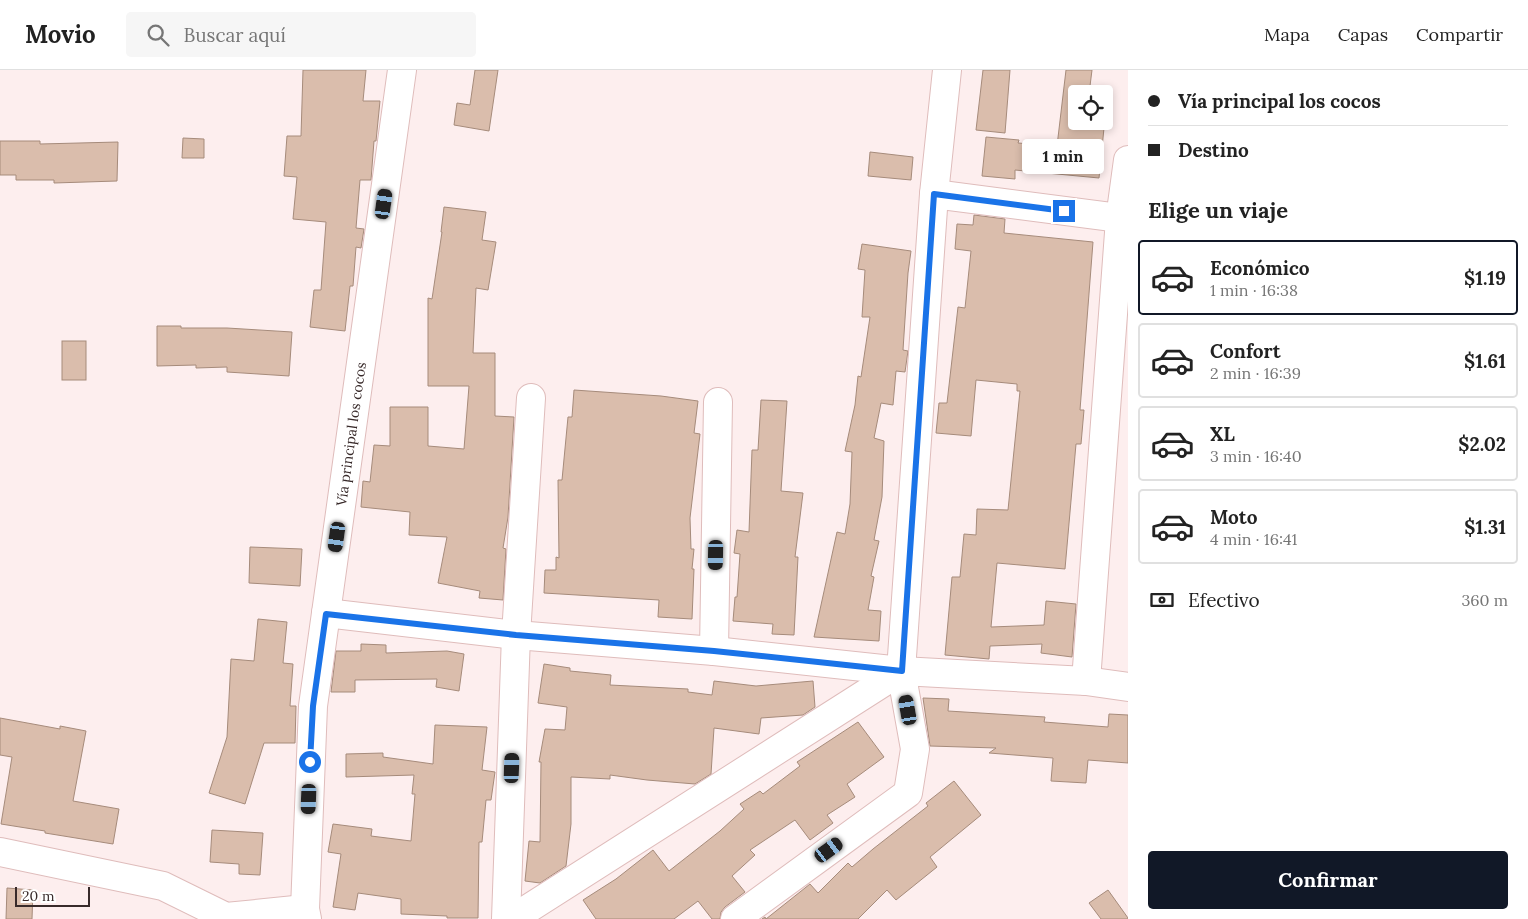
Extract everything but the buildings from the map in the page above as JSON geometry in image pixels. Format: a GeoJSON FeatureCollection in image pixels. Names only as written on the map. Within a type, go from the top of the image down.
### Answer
{"type":"FeatureCollection","features":[{"type":"Feature","properties":{"kind":"street","name":"Vía principal los cocos"},"geometry":{"type":"LineString","coordinates":[[306,914],[313,706],[402,70]]}},
{"type":"Feature","properties":{"kind":"street"},"geometry":{"type":"LineString","coordinates":[[735,919],[908,793],[915,749],[902,671],[934,194],[947,70]]}},
{"type":"Feature","properties":{"kind":"street"},"geometry":{"type":"LineString","coordinates":[[1086,681],[1128,160]]}},
{"type":"Feature","properties":{"kind":"street"},"geometry":{"type":"LineString","coordinates":[[934,194],[1124,219]]}},
{"type":"Feature","properties":{"kind":"street"},"geometry":{"type":"LineString","coordinates":[[506,919],[516,635],[531,398]]}},
{"type":"Feature","properties":{"kind":"street"},"geometry":{"type":"LineString","coordinates":[[714,651],[718,402]]}},
{"type":"Feature","properties":{"kind":"street"},"geometry":{"type":"LineString","coordinates":[[326,614],[516,635],[714,651],[902,671],[1086,681],[1128,687]]}},
{"type":"Feature","properties":{"kind":"street"},"geometry":{"type":"LineString","coordinates":[[512,919],[902,671]]}},
{"type":"Feature","properties":{"kind":"street"},"geometry":{"type":"LineString","coordinates":[[0,852],[163,886],[226,917],[306,914]]}},
{"type":"Feature","properties":{"kind":"route"},"geometry":{"type":"LineString","coordinates":[[310,762],[313,706],[326,614],[516,635],[714,651],[902,671],[934,194],[1064,211]]}}]}
